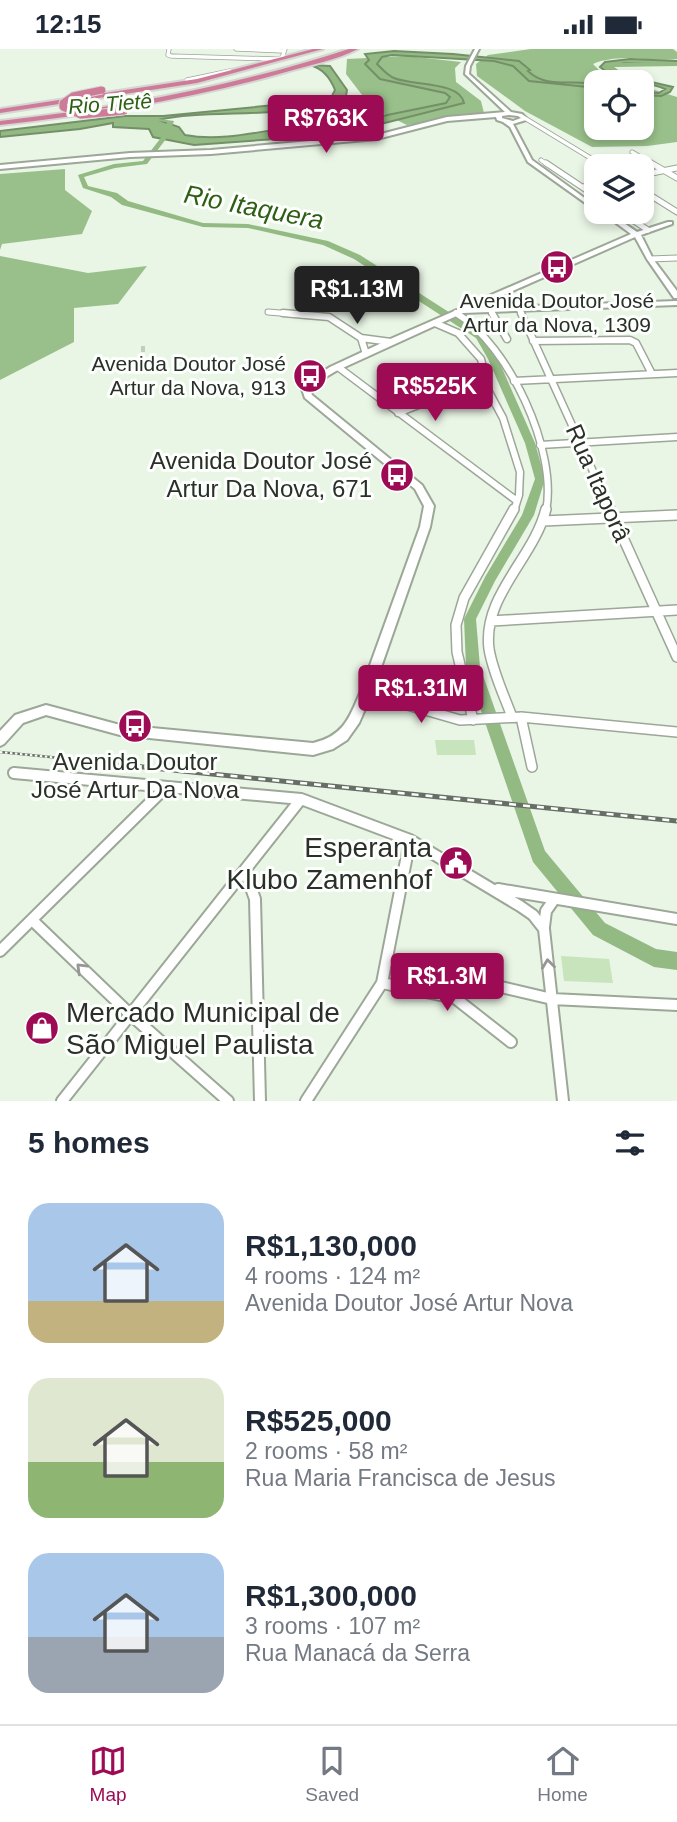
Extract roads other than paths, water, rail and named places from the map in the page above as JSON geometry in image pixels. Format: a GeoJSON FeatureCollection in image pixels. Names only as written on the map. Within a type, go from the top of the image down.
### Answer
{"type":"FeatureCollection","features":[{"type":"Feature","properties":{"kind":"highway"},"geometry":{"type":"LineString","coordinates":[[0,117],[198,81],[320,49]]}},
{"type":"Feature","properties":{"kind":"highway"},"geometry":{"type":"LineString","coordinates":[[0,117],[201,84],[333,49]]}},
{"type":"Feature","properties":{"kind":"highway"},"geometry":{"type":"LineString","coordinates":[[36,120],[247,78],[345,49]]}},
{"type":"Feature","properties":{"kind":"highway"},"geometry":{"type":"LineString","coordinates":[[198,81],[102,90],[73,96],[63,103],[63,107],[81,115],[124,111],[355,49]]}},
{"type":"Feature","properties":{"kind":"highway"},"geometry":{"type":"LineString","coordinates":[[0,117],[36,120],[213,89]]}},
{"type":"Feature","properties":{"kind":"highway"},"geometry":{"type":"LineString","coordinates":[[0,117],[136,101]]}},
{"type":"Feature","properties":{"kind":"main road"},"geometry":{"type":"LineString","coordinates":[[472,55],[467,74],[509,113],[521,119]]}},
{"type":"Feature","properties":{"kind":"main road"},"geometry":{"type":"LineString","coordinates":[[472,55],[463,74],[512,126],[530,161],[584,200]]}},
{"type":"Feature","properties":{"kind":"main road"},"geometry":{"type":"LineString","coordinates":[[488,94],[521,119]]}},
{"type":"Feature","properties":{"kind":"main road"},"geometry":{"type":"LineString","coordinates":[[0,167],[377,137],[439,121],[509,113]]}},
{"type":"Feature","properties":{"kind":"main road"},"geometry":{"type":"LineString","coordinates":[[506,122],[521,119]]}},
{"type":"Feature","properties":{"kind":"main road"},"geometry":{"type":"LineString","coordinates":[[521,119],[518,127],[533,160],[584,199]]}},
{"type":"Feature","properties":{"kind":"main road"},"geometry":{"type":"LineString","coordinates":[[602,249],[636,239],[647,230],[674,222]]}},
{"type":"Feature","properties":{"kind":"main road"},"geometry":{"type":"LineString","coordinates":[[575,262],[674,222]]}},
{"type":"Feature","properties":{"kind":"main road"},"geometry":{"type":"LineString","coordinates":[[616,224],[636,239],[677,296]]}},
{"type":"Feature","properties":{"kind":"main road"},"geometry":{"type":"LineString","coordinates":[[2,736],[27,714],[50,710],[120,730],[313,749],[329,745],[343,736],[355,719],[366,693],[425,527],[429,506],[424,492],[306,394],[307,384],[391,341],[602,249],[623,236],[617,224]]}},
{"type":"Feature","properties":{"kind":"main road"},"geometry":{"type":"LineString","coordinates":[[620,227],[647,230]]}},
{"type":"Feature","properties":{"kind":"main road"},"geometry":{"type":"LineString","coordinates":[[459,312],[677,303]]}},
{"type":"Feature","properties":{"kind":"main road"},"geometry":{"type":"LineString","coordinates":[[459,312],[500,310]]}},
{"type":"Feature","properties":{"kind":"street"},"geometry":{"type":"LineString","coordinates":[[169,49],[168,55],[267,60],[282,58],[284,50],[236,49]]}},
{"type":"Feature","properties":{"kind":"street"},"geometry":{"type":"LineString","coordinates":[[206,59],[215,49]]}},
{"type":"Feature","properties":{"kind":"street"},"geometry":{"type":"LineString","coordinates":[[187,80],[267,60]]}},
{"type":"Feature","properties":{"kind":"street"},"geometry":{"type":"LineString","coordinates":[[521,119],[534,123],[584,154]]}},
{"type":"Feature","properties":{"kind":"street"},"geometry":{"type":"LineString","coordinates":[[632,152],[677,178]]}},
{"type":"Feature","properties":{"kind":"street"},"geometry":{"type":"LineString","coordinates":[[541,160],[583,187]]}},
{"type":"Feature","properties":{"kind":"street"},"geometry":{"type":"LineString","coordinates":[[654,172],[677,168]]}},
{"type":"Feature","properties":{"kind":"street"},"geometry":{"type":"LineString","coordinates":[[654,198],[677,212]]}},
{"type":"Feature","properties":{"kind":"street"},"geometry":{"type":"LineString","coordinates":[[638,224],[647,230]]}},
{"type":"Feature","properties":{"kind":"street"},"geometry":{"type":"LineString","coordinates":[[650,259],[677,258]]}},
{"type":"Feature","properties":{"kind":"street","name":"Rua Itaporâ"},"geometry":{"type":"LineString","coordinates":[[519,309],[677,657]]}},
{"type":"Feature","properties":{"kind":"street"},"geometry":{"type":"LineString","coordinates":[[491,311],[507,339]]}},
{"type":"Feature","properties":{"kind":"street"},"geometry":{"type":"LineString","coordinates":[[268,312],[330,317],[361,338],[391,341]]}},
{"type":"Feature","properties":{"kind":"street"},"geometry":{"type":"LineString","coordinates":[[459,312],[493,343],[514,380],[540,445],[548,485],[543,521],[505,589],[491,621],[489,636],[492,662],[532,768]]}},
{"type":"Feature","properties":{"kind":"street"},"geometry":{"type":"LineString","coordinates":[[438,321],[467,341],[481,359],[489,391],[503,418],[518,463],[517,501],[507,528],[464,598],[456,625],[457,652],[477,720]]}},
{"type":"Feature","properties":{"kind":"street"},"geometry":{"type":"LineString","coordinates":[[361,338],[366,354]]}},
{"type":"Feature","properties":{"kind":"street"},"geometry":{"type":"LineString","coordinates":[[533,341],[633,341],[652,374]]}},
{"type":"Feature","properties":{"kind":"street"},"geometry":{"type":"LineString","coordinates":[[338,367],[517,501]]}},
{"type":"Feature","properties":{"kind":"street"},"geometry":{"type":"LineString","coordinates":[[514,380],[677,373]]}},
{"type":"Feature","properties":{"kind":"street"},"geometry":{"type":"LineString","coordinates":[[398,412],[487,378]]}},
{"type":"Feature","properties":{"kind":"street"},"geometry":{"type":"LineString","coordinates":[[540,445],[677,437]]}},
{"type":"Feature","properties":{"kind":"street"},"geometry":{"type":"LineString","coordinates":[[543,521],[677,515]]}},
{"type":"Feature","properties":{"kind":"street"},"geometry":{"type":"LineString","coordinates":[[491,621],[677,610]]}},
{"type":"Feature","properties":{"kind":"street"},"geometry":{"type":"LineString","coordinates":[[366,693],[444,717],[477,720],[513,717],[677,732]]}},
{"type":"Feature","properties":{"kind":"street"},"geometry":{"type":"LineString","coordinates":[[14,773],[301,799],[354,816],[410,840],[533,915],[544,929]]}},
{"type":"Feature","properties":{"kind":"street"},"geometry":{"type":"LineString","coordinates":[[0,951],[165,788]]}},
{"type":"Feature","properties":{"kind":"street"},"geometry":{"type":"LineString","coordinates":[[62,1101],[301,799]]}},
{"type":"Feature","properties":{"kind":"street"},"geometry":{"type":"LineString","coordinates":[[306,1101],[382,983],[410,840]]}},
{"type":"Feature","properties":{"kind":"street"},"geometry":{"type":"LineString","coordinates":[[245,871],[253,886],[255,899],[260,1101]]}},
{"type":"Feature","properties":{"kind":"street"},"geometry":{"type":"LineString","coordinates":[[489,886],[557,902],[628,908],[677,919]]}},
{"type":"Feature","properties":{"kind":"street"},"geometry":{"type":"LineString","coordinates":[[557,902],[546,911],[544,929],[563,1101]]}},
{"type":"Feature","properties":{"kind":"street"},"geometry":{"type":"LineString","coordinates":[[32,921],[131,1015],[228,1101]]}},
{"type":"Feature","properties":{"kind":"street"},"geometry":{"type":"LineString","coordinates":[[387,960],[552,999],[677,1005]]}},
{"type":"Feature","properties":{"kind":"street"},"geometry":{"type":"LineString","coordinates":[[455,998],[449,984],[459,978]]}},
{"type":"Feature","properties":{"kind":"street"},"geometry":{"type":"LineString","coordinates":[[382,983],[455,998],[511,1042]]}},
{"type":"Feature","properties":{"kind":"waterway","name":"Rio Tietê"},"geometry":{"type":"LineString","coordinates":[[613,70],[611,65],[677,64]]}},
{"type":"Feature","properties":{"kind":"waterway","name":"Rio Itaquera"},"geometry":{"type":"LineString","coordinates":[[146,118],[171,121],[166,135],[145,163],[114,166],[80,176],[85,187],[114,195],[125,203],[203,225],[248,226],[325,243],[357,257],[480,336],[530,443],[540,479],[528,515],[489,580],[470,619],[473,667],[539,856],[599,929],[654,958],[677,961]]}},
{"type":"Feature","properties":{"kind":"railway"},"geometry":{"type":"LineString","coordinates":[[0,752],[150,767]]}},
{"type":"Feature","properties":{"kind":"railway"},"geometry":{"type":"LineString","coordinates":[[133,766],[677,821]]}},
{"type":"Feature","properties":{"kind":"place","name":"Avenida Doutor José Artur da Nova, 1309"},"geometry":{"type":"Point","coordinates":[557,267]}},
{"type":"Feature","properties":{"kind":"place","name":"Avenida Doutor José Artur da Nova, 913"},"geometry":{"type":"Point","coordinates":[310,376]}},
{"type":"Feature","properties":{"kind":"place","name":"Avenida Doutor José Artur Da Nova, 671"},"geometry":{"type":"Point","coordinates":[397,475]}},
{"type":"Feature","properties":{"kind":"place","name":"Avenida Doutor José Artur Da Nova"},"geometry":{"type":"Point","coordinates":[135,726]}},
{"type":"Feature","properties":{"kind":"place","name":"Esperanta Klubo Zamenhof"},"geometry":{"type":"Point","coordinates":[456,863]}},
{"type":"Feature","properties":{"kind":"place","name":"Mercado Municipal de São Miguel Paulista"},"geometry":{"type":"Point","coordinates":[42,1028]}}]}
